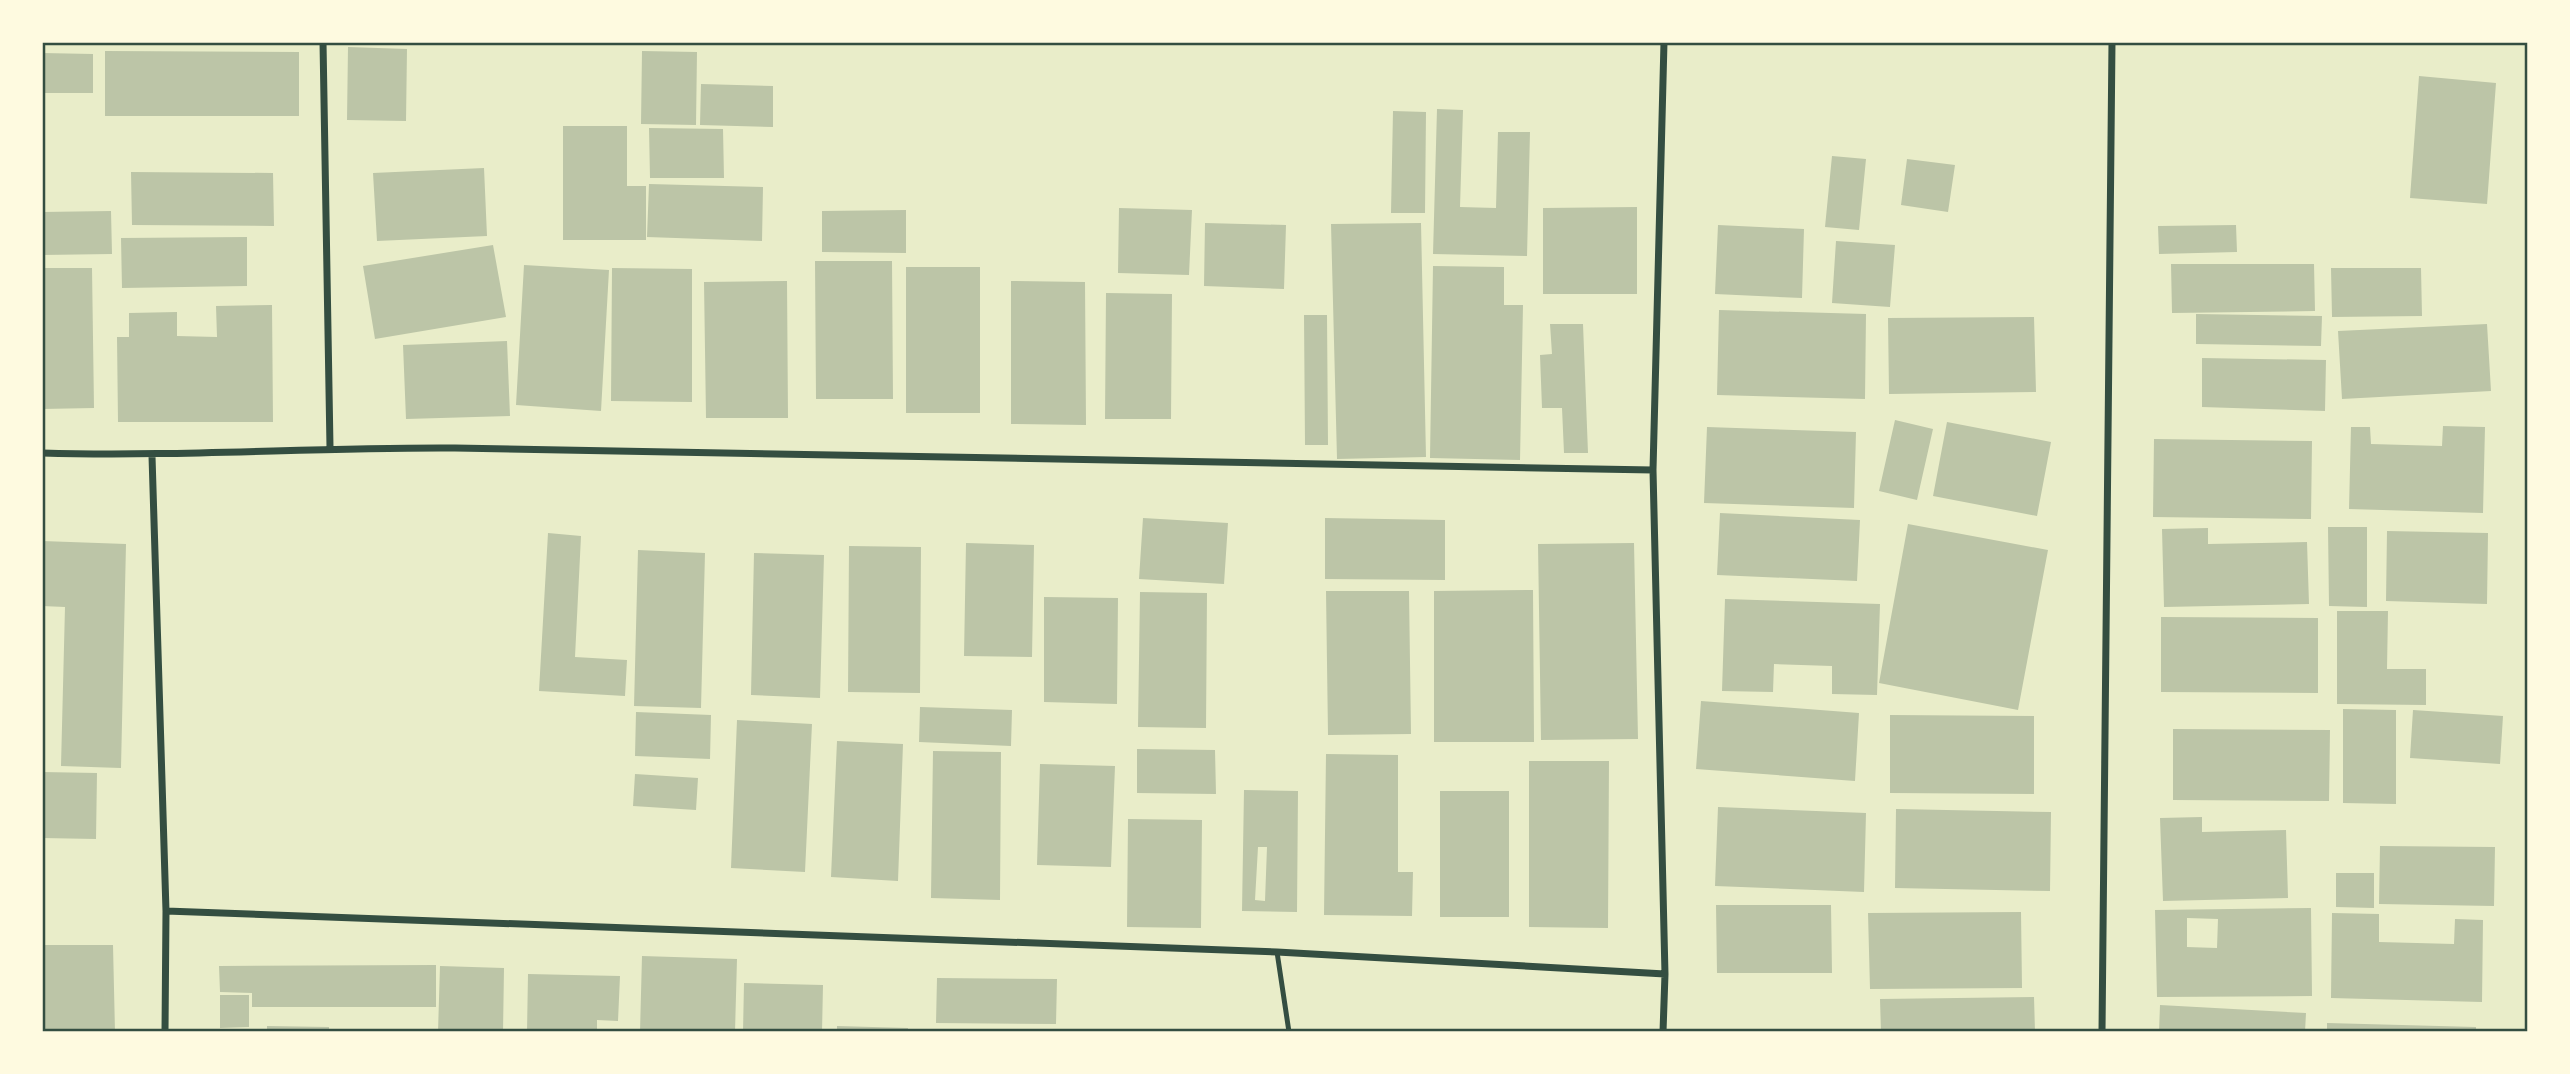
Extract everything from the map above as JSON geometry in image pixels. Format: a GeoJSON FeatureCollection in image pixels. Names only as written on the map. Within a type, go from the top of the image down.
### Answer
{"type":"FeatureCollection","features":[{"type":"Feature","properties":{"kind":"street"},"geometry":{"type":"LineString","coordinates":[[323,42],[330,447]]}},
{"type":"Feature","properties":{"kind":"street"},"geometry":{"type":"LineString","coordinates":[[1663,1032],[1665,974],[1653,470],[1664,42]]}},
{"type":"Feature","properties":{"kind":"street"},"geometry":{"type":"LineString","coordinates":[[2102,1032],[2112,42]]}},
{"type":"Feature","properties":{"kind":"street"},"geometry":{"type":"LineString","coordinates":[[42,453],[152,456],[330,447],[889,452],[1653,470]]}},
{"type":"Feature","properties":{"kind":"street"},"geometry":{"type":"LineString","coordinates":[[152,456],[166,911],[165,1032]]}},
{"type":"Feature","properties":{"kind":"street"},"geometry":{"type":"LineString","coordinates":[[166,911],[1277,952],[1665,974]]}},
{"type":"Feature","properties":{"kind":"lane"},"geometry":{"type":"LineString","coordinates":[[1277,952],[1289,1032]]}},
{"type":"Feature","properties":{"kind":"building"},"geometry":{"type":"Polygon","coordinates":[[[348,47],[407,49],[406,121],[347,120],[348,47]]]}},
{"type":"Feature","properties":{"kind":"building"},"geometry":{"type":"Polygon","coordinates":[[[105,51],[299,52],[299,116],[105,116],[105,51]]]}},
{"type":"Feature","properties":{"kind":"building"},"geometry":{"type":"Polygon","coordinates":[[[642,51],[697,52],[696,125],[641,124],[642,51]]]}},
{"type":"Feature","properties":{"kind":"building"},"geometry":{"type":"Polygon","coordinates":[[[42,53],[93,54],[93,93],[42,93],[42,53]]]}},
{"type":"Feature","properties":{"kind":"building"},"geometry":{"type":"Polygon","coordinates":[[[2419,76],[2496,83],[2487,204],[2410,198],[2419,76]]]}},
{"type":"Feature","properties":{"kind":"building"},"geometry":{"type":"Polygon","coordinates":[[[701,84],[773,86],[773,127],[700,125],[701,84]]]}},
{"type":"Feature","properties":{"kind":"building"},"geometry":{"type":"Polygon","coordinates":[[[1437,109],[1463,110],[1460,207],[1496,208],[1498,132],[1530,132],[1527,256],[1433,254],[1437,109]]]}},
{"type":"Feature","properties":{"kind":"building"},"geometry":{"type":"Polygon","coordinates":[[[1393,111],[1426,112],[1425,213],[1391,213],[1393,111]]]}},
{"type":"Feature","properties":{"kind":"building"},"geometry":{"type":"Polygon","coordinates":[[[563,126],[627,126],[627,186],[646,186],[646,240],[563,240],[563,126]]]}},
{"type":"Feature","properties":{"kind":"building"},"geometry":{"type":"Polygon","coordinates":[[[649,128],[723,129],[724,178],[650,178],[649,128]]]}},
{"type":"Feature","properties":{"kind":"building"},"geometry":{"type":"Polygon","coordinates":[[[1832,156],[1866,159],[1859,230],[1825,227],[1832,156]]]}},
{"type":"Feature","properties":{"kind":"building"},"geometry":{"type":"Polygon","coordinates":[[[1907,159],[1955,165],[1948,212],[1901,205],[1907,159]]]}},
{"type":"Feature","properties":{"kind":"building"},"geometry":{"type":"Polygon","coordinates":[[[484,168],[487,236],[377,241],[373,173],[484,168]]]}},
{"type":"Feature","properties":{"kind":"building"},"geometry":{"type":"Polygon","coordinates":[[[131,172],[273,173],[274,226],[132,225],[131,172]]]}},
{"type":"Feature","properties":{"kind":"building"},"geometry":{"type":"Polygon","coordinates":[[[649,184],[763,187],[762,241],[647,237],[649,184]]]}},
{"type":"Feature","properties":{"kind":"building"},"geometry":{"type":"Polygon","coordinates":[[[1637,207],[1637,294],[1543,294],[1543,208],[1637,207]]]}},
{"type":"Feature","properties":{"kind":"building"},"geometry":{"type":"Polygon","coordinates":[[[1119,208],[1192,210],[1189,275],[1118,273],[1119,208]]]}},
{"type":"Feature","properties":{"kind":"building"},"geometry":{"type":"Polygon","coordinates":[[[906,210],[906,253],[822,252],[822,211],[906,210]]]}},
{"type":"Feature","properties":{"kind":"building"},"geometry":{"type":"Polygon","coordinates":[[[111,211],[112,254],[42,255],[42,212],[111,211]]]}},
{"type":"Feature","properties":{"kind":"building"},"geometry":{"type":"Polygon","coordinates":[[[1205,223],[1286,225],[1284,289],[1204,286],[1205,223]]]}},
{"type":"Feature","properties":{"kind":"building"},"geometry":{"type":"Polygon","coordinates":[[[1421,223],[1426,457],[1337,459],[1331,224],[1421,223]]]}},
{"type":"Feature","properties":{"kind":"building"},"geometry":{"type":"Polygon","coordinates":[[[1718,225],[1804,229],[1802,298],[1715,294],[1718,225]]]}},
{"type":"Feature","properties":{"kind":"building"},"geometry":{"type":"Polygon","coordinates":[[[2236,225],[2237,252],[2159,254],[2158,226],[2236,225]]]}},
{"type":"Feature","properties":{"kind":"building"},"geometry":{"type":"Polygon","coordinates":[[[247,237],[247,286],[122,288],[121,238],[247,237]]]}},
{"type":"Feature","properties":{"kind":"building"},"geometry":{"type":"Polygon","coordinates":[[[1836,241],[1895,245],[1890,307],[1832,303],[1836,241]]]}},
{"type":"Feature","properties":{"kind":"building"},"geometry":{"type":"Polygon","coordinates":[[[493,245],[506,317],[375,339],[363,266],[493,245]]]}},
{"type":"Feature","properties":{"kind":"building"},"geometry":{"type":"Polygon","coordinates":[[[815,261],[892,261],[893,399],[816,399],[815,261]]]}},
{"type":"Feature","properties":{"kind":"building"},"geometry":{"type":"Polygon","coordinates":[[[2171,264],[2314,264],[2315,311],[2172,313],[2171,264]]]}},
{"type":"Feature","properties":{"kind":"building"},"geometry":{"type":"Polygon","coordinates":[[[524,265],[609,270],[601,411],[516,405],[524,265]]]}},
{"type":"Feature","properties":{"kind":"building"},"geometry":{"type":"Polygon","coordinates":[[[1433,266],[1504,267],[1504,305],[1523,305],[1520,460],[1430,458],[1433,266]]]}},
{"type":"Feature","properties":{"kind":"building"},"geometry":{"type":"Polygon","coordinates":[[[906,267],[980,267],[980,413],[906,413],[906,267]]]}},
{"type":"Feature","properties":{"kind":"building"},"geometry":{"type":"Polygon","coordinates":[[[42,268],[92,268],[94,408],[42,409],[42,268]]]}},
{"type":"Feature","properties":{"kind":"building"},"geometry":{"type":"Polygon","coordinates":[[[612,268],[692,269],[692,402],[611,401],[612,268]]]}},
{"type":"Feature","properties":{"kind":"building"},"geometry":{"type":"Polygon","coordinates":[[[2331,268],[2421,268],[2422,316],[2332,317],[2331,268]]]}},
{"type":"Feature","properties":{"kind":"building"},"geometry":{"type":"Polygon","coordinates":[[[787,281],[788,418],[706,418],[704,282],[787,281]]]}},
{"type":"Feature","properties":{"kind":"building"},"geometry":{"type":"Polygon","coordinates":[[[1011,281],[1085,282],[1086,425],[1011,424],[1011,281]]]}},
{"type":"Feature","properties":{"kind":"building"},"geometry":{"type":"Polygon","coordinates":[[[1106,293],[1172,294],[1171,419],[1105,419],[1106,293]]]}},
{"type":"Feature","properties":{"kind":"building"},"geometry":{"type":"Polygon","coordinates":[[[272,305],[273,422],[118,422],[117,337],[129,337],[129,313],[177,312],[177,336],[217,337],[216,306],[272,305]]]}},
{"type":"Feature","properties":{"kind":"building"},"geometry":{"type":"Polygon","coordinates":[[[1719,310],[1866,314],[1865,399],[1717,395],[1719,310]]]}},
{"type":"Feature","properties":{"kind":"building"},"geometry":{"type":"Polygon","coordinates":[[[2196,314],[2322,316],[2321,346],[2196,344],[2196,314]]]}},
{"type":"Feature","properties":{"kind":"building"},"geometry":{"type":"Polygon","coordinates":[[[1304,315],[1327,315],[1328,445],[1305,445],[1304,315]]]}},
{"type":"Feature","properties":{"kind":"building"},"geometry":{"type":"Polygon","coordinates":[[[2034,317],[2036,392],[1889,394],[1888,318],[2034,317]]]}},
{"type":"Feature","properties":{"kind":"building"},"geometry":{"type":"Polygon","coordinates":[[[1550,324],[1583,324],[1588,453],[1564,453],[1562,408],[1542,408],[1540,355],[1552,354],[1550,324]]]}},
{"type":"Feature","properties":{"kind":"building"},"geometry":{"type":"Polygon","coordinates":[[[2487,324],[2491,391],[2342,399],[2338,331],[2487,324]]]}},
{"type":"Feature","properties":{"kind":"building"},"geometry":{"type":"Polygon","coordinates":[[[507,341],[510,416],[406,419],[403,345],[507,341]]]}},
{"type":"Feature","properties":{"kind":"building"},"geometry":{"type":"Polygon","coordinates":[[[2202,358],[2326,360],[2325,411],[2202,407],[2202,358]]]}},
{"type":"Feature","properties":{"kind":"building"},"geometry":{"type":"Polygon","coordinates":[[[1895,420],[1933,429],[1917,500],[1879,491],[1895,420]]]}},
{"type":"Feature","properties":{"kind":"building"},"geometry":{"type":"Polygon","coordinates":[[[1947,422],[2051,442],[2037,516],[1933,496],[1947,422]]]}},
{"type":"Feature","properties":{"kind":"building"},"geometry":{"type":"Polygon","coordinates":[[[2443,426],[2485,427],[2483,513],[2349,509],[2351,427],[2370,427],[2371,444],[2442,446],[2443,426]]]}},
{"type":"Feature","properties":{"kind":"building"},"geometry":{"type":"Polygon","coordinates":[[[1707,427],[1856,432],[1854,508],[1704,503],[1707,427]]]}},
{"type":"Feature","properties":{"kind":"building"},"geometry":{"type":"Polygon","coordinates":[[[2154,439],[2312,441],[2311,519],[2153,517],[2154,439]]]}},
{"type":"Feature","properties":{"kind":"building"},"geometry":{"type":"Polygon","coordinates":[[[1720,513],[1860,520],[1857,581],[1717,575],[1720,513]]]}},
{"type":"Feature","properties":{"kind":"building"},"geometry":{"type":"Polygon","coordinates":[[[1143,518],[1228,523],[1224,584],[1139,579],[1143,518]]]}},
{"type":"Feature","properties":{"kind":"building"},"geometry":{"type":"Polygon","coordinates":[[[1325,518],[1445,520],[1445,580],[1325,579],[1325,518]]]}},
{"type":"Feature","properties":{"kind":"building"},"geometry":{"type":"Polygon","coordinates":[[[1908,524],[2048,550],[2018,710],[1879,683],[1908,524]]]}},
{"type":"Feature","properties":{"kind":"building"},"geometry":{"type":"Polygon","coordinates":[[[2328,527],[2367,527],[2367,607],[2329,606],[2328,527]]]}},
{"type":"Feature","properties":{"kind":"building"},"geometry":{"type":"Polygon","coordinates":[[[2208,528],[2208,544],[2307,542],[2309,604],[2164,607],[2162,529],[2208,528]]]}},
{"type":"Feature","properties":{"kind":"building"},"geometry":{"type":"Polygon","coordinates":[[[2387,531],[2488,533],[2487,604],[2386,601],[2387,531]]]}},
{"type":"Feature","properties":{"kind":"building"},"geometry":{"type":"Polygon","coordinates":[[[548,533],[581,536],[575,657],[627,660],[625,696],[539,691],[548,533]]]}},
{"type":"Feature","properties":{"kind":"building"},"geometry":{"type":"Polygon","coordinates":[[[42,541],[126,544],[121,768],[61,766],[65,607],[42,606],[42,541]]]}},
{"type":"Feature","properties":{"kind":"building"},"geometry":{"type":"Polygon","coordinates":[[[966,543],[1034,545],[1032,657],[964,656],[966,543]]]}},
{"type":"Feature","properties":{"kind":"building"},"geometry":{"type":"Polygon","coordinates":[[[1634,543],[1638,739],[1541,740],[1538,544],[1634,543]]]}},
{"type":"Feature","properties":{"kind":"building"},"geometry":{"type":"Polygon","coordinates":[[[849,546],[921,547],[920,693],[848,692],[849,546]]]}},
{"type":"Feature","properties":{"kind":"building"},"geometry":{"type":"Polygon","coordinates":[[[638,550],[705,553],[701,708],[634,706],[638,550]]]}},
{"type":"Feature","properties":{"kind":"building"},"geometry":{"type":"Polygon","coordinates":[[[754,553],[824,555],[820,698],[751,695],[754,553]]]}},
{"type":"Feature","properties":{"kind":"building"},"geometry":{"type":"Polygon","coordinates":[[[1533,590],[1534,742],[1434,742],[1434,591],[1533,590]]]}},
{"type":"Feature","properties":{"kind":"building"},"geometry":{"type":"Polygon","coordinates":[[[1326,591],[1409,591],[1411,734],[1328,735],[1326,591]]]}},
{"type":"Feature","properties":{"kind":"building"},"geometry":{"type":"Polygon","coordinates":[[[1140,592],[1207,593],[1206,728],[1138,727],[1140,592]]]}},
{"type":"Feature","properties":{"kind":"building"},"geometry":{"type":"Polygon","coordinates":[[[1044,597],[1118,598],[1117,704],[1044,702],[1044,597]]]}},
{"type":"Feature","properties":{"kind":"building"},"geometry":{"type":"Polygon","coordinates":[[[1725,599],[1880,604],[1877,695],[1832,694],[1832,666],[1774,664],[1773,692],[1722,691],[1725,599]]]}},
{"type":"Feature","properties":{"kind":"building"},"geometry":{"type":"Polygon","coordinates":[[[2337,611],[2388,611],[2387,669],[2426,669],[2426,705],[2337,704],[2337,611]]]}},
{"type":"Feature","properties":{"kind":"building"},"geometry":{"type":"Polygon","coordinates":[[[2161,617],[2318,618],[2318,693],[2161,692],[2161,617]]]}},
{"type":"Feature","properties":{"kind":"building"},"geometry":{"type":"Polygon","coordinates":[[[1701,701],[1859,713],[1855,781],[1696,769],[1701,701]]]}},
{"type":"Feature","properties":{"kind":"building"},"geometry":{"type":"Polygon","coordinates":[[[920,707],[1012,710],[1011,746],[919,742],[920,707]]]}},
{"type":"Feature","properties":{"kind":"building"},"geometry":{"type":"Polygon","coordinates":[[[2343,709],[2396,710],[2396,804],[2343,803],[2343,709]]]}},
{"type":"Feature","properties":{"kind":"building"},"geometry":{"type":"Polygon","coordinates":[[[2413,710],[2503,716],[2500,764],[2410,758],[2413,710]]]}},
{"type":"Feature","properties":{"kind":"building"},"geometry":{"type":"Polygon","coordinates":[[[636,712],[711,715],[710,759],[635,756],[636,712]]]}},
{"type":"Feature","properties":{"kind":"building"},"geometry":{"type":"Polygon","coordinates":[[[1890,715],[2034,716],[2034,794],[1890,793],[1890,715]]]}},
{"type":"Feature","properties":{"kind":"building"},"geometry":{"type":"Polygon","coordinates":[[[737,720],[812,724],[805,872],[731,868],[737,720]]]}},
{"type":"Feature","properties":{"kind":"building"},"geometry":{"type":"Polygon","coordinates":[[[2173,729],[2330,730],[2329,801],[2173,800],[2173,729]]]}},
{"type":"Feature","properties":{"kind":"building"},"geometry":{"type":"Polygon","coordinates":[[[837,741],[903,744],[898,881],[831,877],[837,741]]]}},
{"type":"Feature","properties":{"kind":"building"},"geometry":{"type":"Polygon","coordinates":[[[1137,749],[1215,750],[1216,794],[1137,793],[1137,749]]]}},
{"type":"Feature","properties":{"kind":"building"},"geometry":{"type":"Polygon","coordinates":[[[933,751],[1001,752],[1000,900],[931,898],[933,751]]]}},
{"type":"Feature","properties":{"kind":"building"},"geometry":{"type":"Polygon","coordinates":[[[1326,754],[1398,755],[1398,872],[1413,872],[1412,916],[1324,915],[1326,754]]]}},
{"type":"Feature","properties":{"kind":"building"},"geometry":{"type":"Polygon","coordinates":[[[1529,761],[1609,761],[1608,928],[1529,927],[1529,761]]]}},
{"type":"Feature","properties":{"kind":"building"},"geometry":{"type":"Polygon","coordinates":[[[1040,764],[1115,766],[1111,867],[1037,865],[1040,764]]]}},
{"type":"Feature","properties":{"kind":"building"},"geometry":{"type":"Polygon","coordinates":[[[42,772],[97,773],[96,839],[42,838],[42,772]]]}},
{"type":"Feature","properties":{"kind":"building"},"geometry":{"type":"Polygon","coordinates":[[[635,774],[698,778],[696,810],[633,806],[635,774]]]}},
{"type":"Feature","properties":{"kind":"building"},"geometry":{"type":"Polygon","coordinates":[[[1244,790],[1298,791],[1297,912],[1242,911],[1244,790]],[[1258,847],[1255,900],[1265,901],[1267,847],[1258,847]]]}},
{"type":"Feature","properties":{"kind":"building"},"geometry":{"type":"Polygon","coordinates":[[[1440,791],[1509,791],[1509,917],[1440,917],[1440,791]]]}},
{"type":"Feature","properties":{"kind":"building"},"geometry":{"type":"Polygon","coordinates":[[[1718,807],[1866,813],[1864,892],[1715,886],[1718,807]]]}},
{"type":"Feature","properties":{"kind":"building"},"geometry":{"type":"Polygon","coordinates":[[[1896,809],[2051,812],[2050,891],[1895,888],[1896,809]]]}},
{"type":"Feature","properties":{"kind":"building"},"geometry":{"type":"Polygon","coordinates":[[[2202,817],[2202,832],[2286,830],[2288,898],[2163,901],[2160,818],[2202,817]]]}},
{"type":"Feature","properties":{"kind":"building"},"geometry":{"type":"Polygon","coordinates":[[[1128,819],[1202,820],[1201,928],[1127,927],[1128,819]]]}},
{"type":"Feature","properties":{"kind":"building"},"geometry":{"type":"Polygon","coordinates":[[[2380,846],[2495,847],[2494,906],[2379,904],[2380,846]]]}},
{"type":"Feature","properties":{"kind":"building"},"geometry":{"type":"Polygon","coordinates":[[[2336,873],[2374,873],[2374,908],[2336,907],[2336,873]]]}},
{"type":"Feature","properties":{"kind":"building"},"geometry":{"type":"Polygon","coordinates":[[[1716,905],[1831,905],[1832,973],[1717,973],[1716,905]]]}},
{"type":"Feature","properties":{"kind":"building"},"geometry":{"type":"Polygon","coordinates":[[[2311,908],[2312,996],[2157,997],[2155,910],[2311,908]],[[2187,918],[2187,947],[2217,948],[2218,919],[2187,918]]]}},
{"type":"Feature","properties":{"kind":"building"},"geometry":{"type":"Polygon","coordinates":[[[2021,912],[2022,988],[1870,989],[1868,913],[2021,912]]]}},
{"type":"Feature","properties":{"kind":"building"},"geometry":{"type":"Polygon","coordinates":[[[2332,913],[2379,914],[2379,942],[2454,944],[2455,919],[2483,920],[2482,1002],[2331,998],[2332,913]]]}},
{"type":"Feature","properties":{"kind":"building"},"geometry":{"type":"Polygon","coordinates":[[[42,945],[113,945],[115,1032],[42,1032],[42,945]]]}},
{"type":"Feature","properties":{"kind":"building"},"geometry":{"type":"Polygon","coordinates":[[[642,956],[737,959],[735,1032],[640,1032],[642,956]]]}},
{"type":"Feature","properties":{"kind":"building"},"geometry":{"type":"Polygon","coordinates":[[[436,965],[436,1007],[252,1007],[252,993],[220,992],[219,966],[436,965]]]}},
{"type":"Feature","properties":{"kind":"building"},"geometry":{"type":"Polygon","coordinates":[[[440,966],[504,968],[503,1032],[438,1032],[440,966]]]}},
{"type":"Feature","properties":{"kind":"building"},"geometry":{"type":"Polygon","coordinates":[[[528,974],[620,976],[618,1021],[597,1020],[597,1032],[527,1032],[528,974]]]}},
{"type":"Feature","properties":{"kind":"building"},"geometry":{"type":"Polygon","coordinates":[[[937,978],[1057,979],[1056,1024],[936,1023],[937,978]]]}},
{"type":"Feature","properties":{"kind":"building"},"geometry":{"type":"Polygon","coordinates":[[[744,983],[823,985],[822,1032],[743,1032],[744,983]]]}},
{"type":"Feature","properties":{"kind":"building"},"geometry":{"type":"Polygon","coordinates":[[[220,995],[249,995],[249,1027],[220,1028],[220,995]]]}},
{"type":"Feature","properties":{"kind":"building"},"geometry":{"type":"Polygon","coordinates":[[[2034,997],[2035,1032],[1881,1032],[1880,999],[2034,997]]]}},
{"type":"Feature","properties":{"kind":"building"},"geometry":{"type":"Polygon","coordinates":[[[2160,1005],[2306,1013],[2305,1032],[2159,1032],[2160,1005]]]}},
{"type":"Feature","properties":{"kind":"building"},"geometry":{"type":"Polygon","coordinates":[[[2327,1023],[2476,1027],[2476,1032],[2327,1032],[2327,1023]]]}},
{"type":"Feature","properties":{"kind":"building"},"geometry":{"type":"Polygon","coordinates":[[[267,1026],[329,1027],[329,1032],[267,1032],[267,1026]]]}},
{"type":"Feature","properties":{"kind":"building"},"geometry":{"type":"Polygon","coordinates":[[[837,1026],[908,1028],[908,1032],[837,1032],[837,1026]]]}}]}
